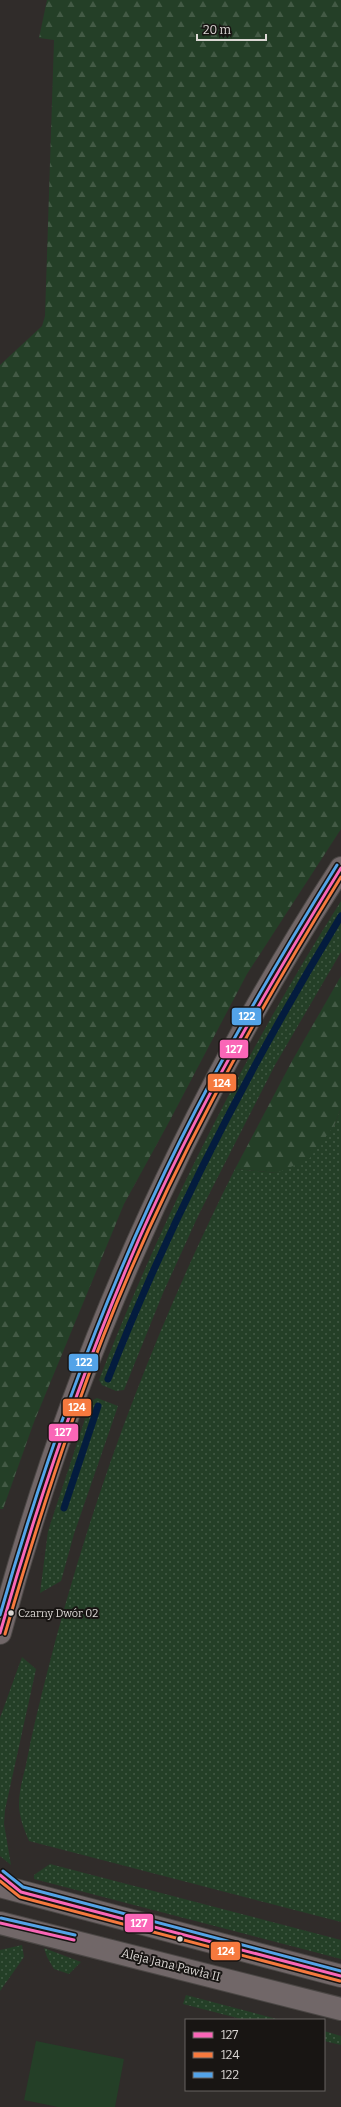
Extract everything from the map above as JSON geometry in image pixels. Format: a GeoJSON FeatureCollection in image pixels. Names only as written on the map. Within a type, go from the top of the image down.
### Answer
{"type":"FeatureCollection","features":[{"type":"Feature","properties":{"kind":"main road"},"geometry":{"type":"LineString","coordinates":[[0,1633],[39,1500],[78,1384],[146,1221],[232,1050],[302,928],[341,868]]}},
{"type":"Feature","properties":{"kind":"main road"},"geometry":{"type":"LineString","coordinates":[[0,1875],[21,1892]]}},
{"type":"Feature","properties":{"kind":"main road"},"geometry":{"type":"LineString","coordinates":[[0,1886],[341,1976]]}},
{"type":"Feature","properties":{"kind":"main road","name":"Aleja Jana Pawła II"},"geometry":{"type":"LineString","coordinates":[[0,1922],[341,2009]]}},
{"type":"Feature","properties":{"kind":"green space"},"geometry":{"type":"Polygon","coordinates":[[[47,0],[341,0],[341,829],[247,974],[124,1204],[34,1422],[3,1509],[0,1509],[0,365],[42,326],[45,316],[54,40],[39,38],[47,0]]]}},
{"type":"Feature","properties":{"kind":"green space"},"geometry":{"type":"Polygon","coordinates":[[[341,901],[341,952],[275,1065],[199,1214],[163,1293],[124,1390],[116,1391],[102,1385],[99,1380],[124,1318],[179,1195],[208,1135],[272,1016],[341,901]]]}},
{"type":"Feature","properties":{"kind":"green space"},"geometry":{"type":"Polygon","coordinates":[[[341,976],[341,1108],[334,1126],[309,1159],[277,1173],[235,1169],[292,1061],[341,976]]]}},
{"type":"Feature","properties":{"kind":"green space"},"geometry":{"type":"Polygon","coordinates":[[[341,1108],[341,1922],[29,1841],[21,1818],[19,1804],[21,1784],[32,1734],[62,1615],[103,1484],[150,1356],[205,1231],[235,1169],[277,1173],[334,1126],[341,1108]]]}},
{"type":"Feature","properties":{"kind":"green space"},"geometry":{"type":"Polygon","coordinates":[[[97,1398],[118,1406],[74,1534],[61,1581],[40,1593],[48,1531],[91,1401],[97,1398]]]}},
{"type":"Feature","properties":{"kind":"green space"},"geometry":{"type":"Polygon","coordinates":[[[22,1657],[36,1669],[5,1810],[4,1824],[11,1865],[0,1856],[0,1718],[22,1657]]]}},
{"type":"Feature","properties":{"kind":"green space"},"geometry":{"type":"Polygon","coordinates":[[[50,1864],[341,1940],[341,1959],[34,1879],[34,1875],[50,1864]]]}},
{"type":"Feature","properties":{"kind":"green space"},"geometry":{"type":"Polygon","coordinates":[[[22,1945],[24,1957],[0,1991],[0,1950],[22,1945]]]}},
{"type":"Feature","properties":{"kind":"green space"},"geometry":{"type":"Polygon","coordinates":[[[44,1948],[81,1962],[69,1974],[54,1969],[44,1948]]]}},
{"type":"Feature","properties":{"kind":"green space"},"geometry":{"type":"Polygon","coordinates":[[[186,1995],[277,2019],[241,2019],[183,2004],[186,1995]]]}},
{"type":"Feature","properties":{"kind":"green space"},"geometry":{"type":"Polygon","coordinates":[[[325,2031],[341,2036],[341,2045],[325,2041],[325,2031]]]}},
{"type":"Feature","properties":{"kind":"green space"},"geometry":{"type":"Polygon","coordinates":[[[36,2041],[124,2059],[115,2107],[58,2107],[24,2100],[36,2041]]]}},
{"type":"Feature","properties":{"kind":"waterway"},"geometry":{"type":"LineString","coordinates":[[108,1379],[158,1260],[214,1143],[275,1028],[341,916]]}},
{"type":"Feature","properties":{"kind":"waterway"},"geometry":{"type":"LineString","coordinates":[[64,1508],[98,1406]]}},
{"type":"Feature","properties":{"kind":"transit line","name":"122"},"geometry":{"type":"LineString","coordinates":[[0,1615],[37,1493],[58,1432],[103,1313],[153,1196],[199,1104],[236,1035],[275,966],[337,865]]}},
{"type":"Feature","properties":{"kind":"transit line","name":"127"},"geometry":{"type":"LineString","coordinates":[[0,1633],[30,1532],[63,1433],[99,1336],[139,1239],[184,1143],[208,1097],[286,958],[341,868]]}},
{"type":"Feature","properties":{"kind":"transit line","name":"124"},"geometry":{"type":"LineString","coordinates":[[5,1634],[27,1559],[89,1374],[103,1337],[154,1218],[182,1159],[242,1045],[274,988],[341,877]]}},
{"type":"Feature","properties":{"kind":"transit line","name":"122"},"geometry":{"type":"LineString","coordinates":[[3,1871],[23,1887],[341,1971]]}},
{"type":"Feature","properties":{"kind":"transit line","name":"127"},"geometry":{"type":"LineString","coordinates":[[0,1875],[21,1892],[341,1976]]}},
{"type":"Feature","properties":{"kind":"transit line","name":"124"},"geometry":{"type":"LineString","coordinates":[[0,1881],[20,1897],[340,1981]]}},
{"type":"Feature","properties":{"kind":"transit line","name":"122"},"geometry":{"type":"LineString","coordinates":[[1,1918],[75,1935]]}},
{"type":"Feature","properties":{"kind":"transit line","name":"127"},"geometry":{"type":"LineString","coordinates":[[0,1923],[74,1940]]}},
{"type":"Feature","properties":{"kind":"place","name":"Czarny Dwór 02"},"geometry":{"type":"Point","coordinates":[11,1613]}}]}
